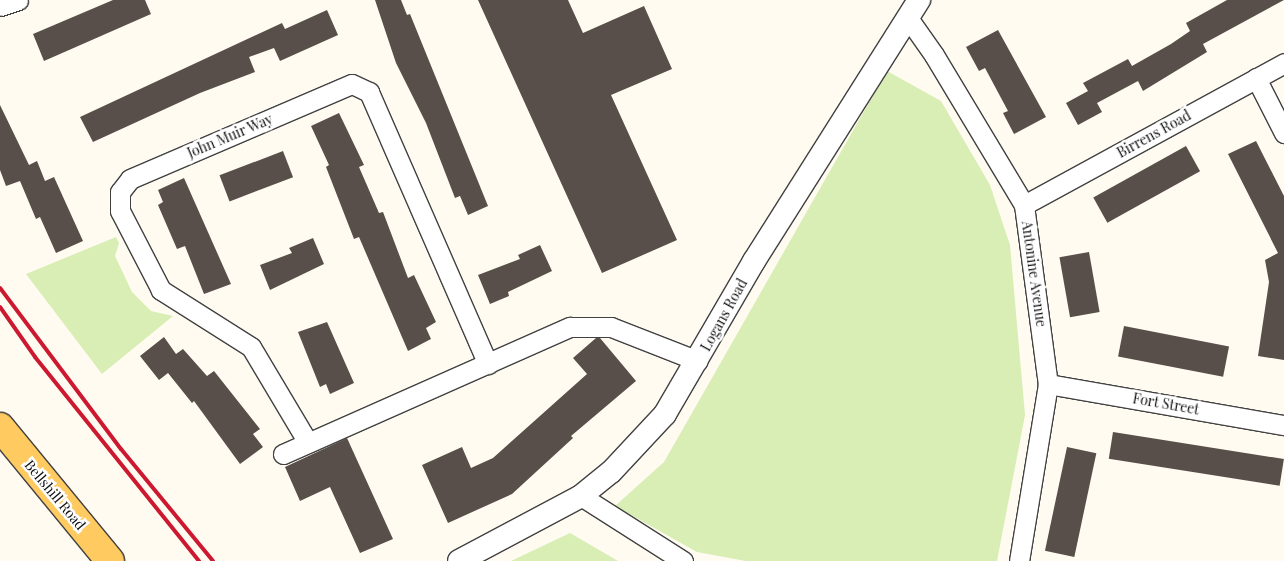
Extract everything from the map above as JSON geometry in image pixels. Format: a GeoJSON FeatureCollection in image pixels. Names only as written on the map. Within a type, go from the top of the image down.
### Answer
{"type":"FeatureCollection","features":[{"type":"Feature","properties":{"kind":"main road","name":"Bellshill Road"},"geometry":{"type":"LineString","coordinates":[[0,427],[110,561]]}},
{"type":"Feature","properties":{"kind":"street"},"geometry":{"type":"LineString","coordinates":[[0,6],[18,0]]}},
{"type":"Feature","properties":{"kind":"street","name":"Antonine Avenue"},"geometry":{"type":"LineString","coordinates":[[913,9],[934,55],[1024,205],[1048,384],[1018,561]]}},
{"type":"Feature","properties":{"kind":"street","name":"Logans Road"},"geometry":{"type":"LineString","coordinates":[[459,561],[581,496],[641,442],[665,414],[698,361],[754,261],[913,9]]}},
{"type":"Feature","properties":{"kind":"street","name":"Birrens Road"},"geometry":{"type":"LineString","coordinates":[[1024,205],[1284,63]]}},
{"type":"Feature","properties":{"kind":"street"},"geometry":{"type":"LineString","coordinates":[[1256,78],[1284,133]]}},
{"type":"Feature","properties":{"kind":"street","name":"John Muir Way"},"geometry":{"type":"LineString","coordinates":[[307,441],[251,347],[161,290],[120,211],[120,192],[130,179],[352,84],[369,92],[488,364]]}},
{"type":"Feature","properties":{"kind":"street"},"geometry":{"type":"LineString","coordinates":[[283,454],[307,441],[570,327],[611,327],[698,361]]}},
{"type":"Feature","properties":{"kind":"street","name":"Fort Street"},"geometry":{"type":"LineString","coordinates":[[1048,384],[1284,424]]}},
{"type":"Feature","properties":{"kind":"street"},"geometry":{"type":"LineString","coordinates":[[581,496],[683,561]]}},
{"type":"Feature","properties":{"kind":"green space"},"geometry":{"type":"Polygon","coordinates":[[[887,71],[941,101],[990,185],[1010,245],[1025,415],[997,561],[746,561],[697,552],[615,506],[664,462],[887,71]]]}},
{"type":"Feature","properties":{"kind":"green space"},"geometry":{"type":"Polygon","coordinates":[[[116,237],[119,243],[115,256],[132,292],[151,311],[173,316],[102,374],[26,274],[116,237]]]}},
{"type":"Feature","properties":{"kind":"green space"},"geometry":{"type":"Polygon","coordinates":[[[570,533],[618,561],[511,561],[570,533]]]}},
{"type":"Feature","properties":{"kind":"building"},"geometry":{"type":"Polygon","coordinates":[[[113,0],[145,0],[151,14],[44,61],[33,34],[113,0]]]}},
{"type":"Feature","properties":{"kind":"building"},"geometry":{"type":"Polygon","coordinates":[[[375,0],[401,0],[407,15],[410,14],[488,206],[468,215],[460,196],[455,198],[426,123],[396,63],[375,0]]]}},
{"type":"Feature","properties":{"kind":"building"},"geometry":{"type":"Polygon","coordinates":[[[478,0],[568,0],[583,33],[644,6],[672,69],[611,95],[677,240],[602,273],[478,0]]]}},
{"type":"Feature","properties":{"kind":"building"},"geometry":{"type":"Polygon","coordinates":[[[1227,0],[1284,0],[1203,44],[1207,52],[1143,91],[1138,81],[1097,103],[1102,112],[1078,125],[1066,103],[1088,91],[1083,83],[1128,59],[1132,66],[1171,44],[1190,31],[1186,23],[1227,0]]]}},
{"type":"Feature","properties":{"kind":"building"},"geometry":{"type":"Polygon","coordinates":[[[327,10],[338,35],[280,61],[274,48],[249,57],[255,72],[200,93],[93,142],[80,117],[282,23],[285,29],[327,10]]]}},
{"type":"Feature","properties":{"kind":"building"},"geometry":{"type":"Polygon","coordinates":[[[998,30],[1046,117],[1014,134],[1003,113],[1008,111],[985,68],[979,71],[966,47],[998,30]]]}},
{"type":"Feature","properties":{"kind":"building"},"geometry":{"type":"Polygon","coordinates":[[[0,105],[29,165],[37,161],[45,181],[54,177],[83,241],[56,253],[40,217],[36,219],[20,181],[6,186],[0,170],[0,105]]]}},
{"type":"Feature","properties":{"kind":"building"},"geometry":{"type":"Polygon","coordinates":[[[339,113],[364,165],[359,167],[379,213],[383,212],[408,278],[414,275],[436,322],[426,328],[431,339],[408,351],[359,237],[354,239],[326,167],[329,165],[311,126],[339,113]]]}},
{"type":"Feature","properties":{"kind":"building"},"geometry":{"type":"Polygon","coordinates":[[[1256,141],[1284,196],[1284,360],[1258,356],[1269,282],[1265,260],[1278,253],[1228,154],[1256,141]]]}},
{"type":"Feature","properties":{"kind":"building"},"geometry":{"type":"Polygon","coordinates":[[[1186,146],[1200,171],[1107,223],[1093,197],[1186,146]]]}},
{"type":"Feature","properties":{"kind":"building"},"geometry":{"type":"Polygon","coordinates":[[[283,151],[293,177],[230,202],[220,175],[283,151]]]}},
{"type":"Feature","properties":{"kind":"building"},"geometry":{"type":"Polygon","coordinates":[[[184,178],[231,284],[204,294],[185,246],[177,249],[158,205],[163,202],[158,190],[184,178]]]}},
{"type":"Feature","properties":{"kind":"building"},"geometry":{"type":"Polygon","coordinates":[[[313,238],[324,264],[270,290],[260,265],[292,253],[289,248],[313,238]]]}},
{"type":"Feature","properties":{"kind":"building"},"geometry":{"type":"Polygon","coordinates":[[[540,245],[552,271],[508,292],[509,296],[490,304],[478,275],[520,259],[518,255],[540,245]]]}},
{"type":"Feature","properties":{"kind":"building"},"geometry":{"type":"Polygon","coordinates":[[[1089,252],[1100,312],[1070,317],[1059,257],[1089,252]]]}},
{"type":"Feature","properties":{"kind":"building"},"geometry":{"type":"Polygon","coordinates":[[[327,322],[354,383],[330,394],[326,384],[320,387],[298,332],[327,322]]]}},
{"type":"Feature","properties":{"kind":"building"},"geometry":{"type":"Polygon","coordinates":[[[1124,326],[1229,346],[1223,377],[1118,356],[1124,326]]]}},
{"type":"Feature","properties":{"kind":"building"},"geometry":{"type":"Polygon","coordinates":[[[164,337],[176,354],[183,349],[207,376],[214,371],[260,429],[253,434],[263,447],[240,464],[194,401],[192,403],[168,373],[159,380],[140,356],[164,337]]]}},
{"type":"Feature","properties":{"kind":"building"},"geometry":{"type":"Polygon","coordinates":[[[596,338],[600,338],[636,381],[571,436],[573,438],[512,494],[448,523],[422,465],[462,447],[471,468],[493,458],[587,374],[573,358],[596,338]]]}},
{"type":"Feature","properties":{"kind":"building"},"geometry":{"type":"Polygon","coordinates":[[[1113,432],[1284,459],[1280,486],[1109,459],[1113,432]]]}},
{"type":"Feature","properties":{"kind":"building"},"geometry":{"type":"Polygon","coordinates":[[[347,438],[393,539],[360,553],[330,487],[300,501],[285,467],[347,438]]]}},
{"type":"Feature","properties":{"kind":"building"},"geometry":{"type":"Polygon","coordinates":[[[1067,447],[1096,453],[1074,557],[1045,551],[1067,447]]]}},
{"type":"Feature","properties":{"kind":"railway"},"geometry":{"type":"LineString","coordinates":[[0,288],[121,449],[213,561]]}},
{"type":"Feature","properties":{"kind":"railway"},"geometry":{"type":"LineString","coordinates":[[0,307],[35,357],[199,561]]}}]}
